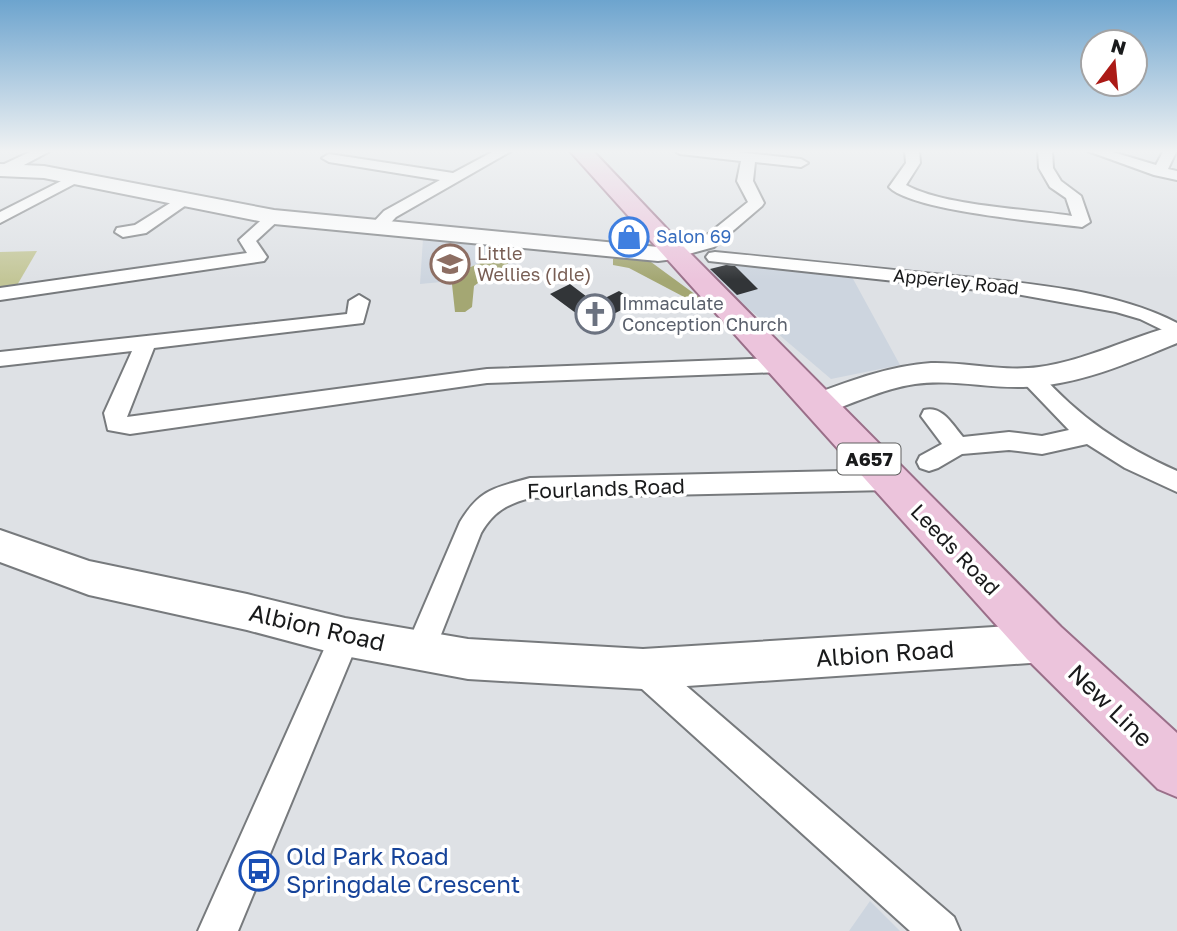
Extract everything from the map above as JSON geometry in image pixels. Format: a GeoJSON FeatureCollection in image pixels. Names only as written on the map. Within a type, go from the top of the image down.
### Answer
{"type":"FeatureCollection","features":[{"type":"Feature","properties":{"kind":"main road","name":"Leeds Road"},"geometry":{"type":"LineString","coordinates":[[620,193],[1044,643]]}},
{"type":"Feature","properties":{"kind":"main road","name":"New Line"},"geometry":{"type":"LineString","coordinates":[[1044,643],[1177,770]]}},
{"type":"Feature","properties":{"kind":"street"},"geometry":{"type":"LineString","coordinates":[[0,218],[46,193]]}},
{"type":"Feature","properties":{"kind":"street"},"geometry":{"type":"LineString","coordinates":[[174,193],[274,216],[658,254],[674,253],[708,243],[755,203],[751,193]]}},
{"type":"Feature","properties":{"kind":"street"},"geometry":{"type":"LineString","coordinates":[[377,227],[390,214],[428,193]]}},
{"type":"Feature","properties":{"kind":"street"},"geometry":{"type":"LineString","coordinates":[[910,193],[1082,222],[1073,196],[1069,193]]}},
{"type":"Feature","properties":{"kind":"street"},"geometry":{"type":"LineString","coordinates":[[137,232],[178,194]]}},
{"type":"Feature","properties":{"kind":"street"},"geometry":{"type":"LineString","coordinates":[[0,293],[258,257],[247,240],[274,216]]}},
{"type":"Feature","properties":{"kind":"street","name":"Apperley Road"},"geometry":{"type":"LineString","coordinates":[[725,254],[1017,288],[1119,307],[1147,315],[1177,332]]}},
{"type":"Feature","properties":{"kind":"street"},"geometry":{"type":"LineString","coordinates":[[0,359],[356,318],[359,301]]}},
{"type":"Feature","properties":{"kind":"street"},"geometry":{"type":"LineString","coordinates":[[818,404],[860,389],[922,374],[1031,377],[1104,362],[1177,332]]}},
{"type":"Feature","properties":{"kind":"street"},"geometry":{"type":"LineString","coordinates":[[146,343],[115,413],[116,424],[130,425],[487,376],[780,365]]}},
{"type":"Feature","properties":{"kind":"street"},"geometry":{"type":"LineString","coordinates":[[1031,377],[1060,412],[1088,435],[1134,463],[1177,482]]}},
{"type":"Feature","properties":{"kind":"street"},"geometry":{"type":"LineString","coordinates":[[932,416],[957,446]]}},
{"type":"Feature","properties":{"kind":"street"},"geometry":{"type":"LineString","coordinates":[[929,462],[957,446],[1009,441],[1042,445],[1088,435]]}},
{"type":"Feature","properties":{"kind":"street","name":"Fourlands Road"},"geometry":{"type":"LineString","coordinates":[[420,650],[469,530],[481,510],[501,496],[530,488],[889,480]]}},
{"type":"Feature","properties":{"kind":"street","name":"Albion Road"},"geometry":{"type":"LineString","coordinates":[[0,545],[89,578],[247,611],[345,637],[468,659],[643,669],[1044,643]]}},
{"type":"Feature","properties":{"kind":"street"},"geometry":{"type":"LineString","coordinates":[[218,931],[345,637]]}},
{"type":"Feature","properties":{"kind":"street"},"geometry":{"type":"LineString","coordinates":[[643,669],[940,931]]}},
{"type":"Feature","properties":{"kind":"shaded area","name":"Little Wellies (Idle)"},"geometry":{"type":"Polygon","coordinates":[[[423,239],[518,247],[451,275],[452,281],[420,284],[423,239]]]}},
{"type":"Feature","properties":{"kind":"shaded area"},"geometry":{"type":"Polygon","coordinates":[[[732,264],[852,277],[900,365],[831,379],[736,298],[708,270],[732,264]]]}},
{"type":"Feature","properties":{"kind":"shaded area"},"geometry":{"type":"Polygon","coordinates":[[[870,901],[900,931],[849,931],[870,901]]]}},
{"type":"Feature","properties":{"kind":"green space"},"geometry":{"type":"Polygon","coordinates":[[[37,251],[16,287],[0,289],[0,252],[37,251]]]}},
{"type":"Feature","properties":{"kind":"green space"},"geometry":{"type":"Polygon","coordinates":[[[505,253],[512,259],[474,286],[472,307],[465,312],[455,312],[451,275],[505,253]]]}},
{"type":"Feature","properties":{"kind":"green space"},"geometry":{"type":"Polygon","coordinates":[[[619,256],[651,262],[711,306],[705,308],[629,268],[613,265],[613,259],[619,256]]]}},
{"type":"Feature","properties":{"kind":"building"},"geometry":{"type":"Polygon","coordinates":[[[735,266],[758,289],[737,295],[710,269],[735,266]]]}},
{"type":"Feature","properties":{"kind":"building","name":"Immaculate Conception Church"},"geometry":{"type":"Polygon","coordinates":[[[570,284],[595,303],[619,291],[637,302],[592,325],[550,294],[570,284]]]}},
{"type":"Feature","properties":{"kind":"place","name":"Salon 69"},"geometry":{"type":"Point","coordinates":[629,237]}},
{"type":"Feature","properties":{"kind":"place","name":"Little Wellies (Idle)"},"geometry":{"type":"Point","coordinates":[450,264]}},
{"type":"Feature","properties":{"kind":"place","name":"Immaculate Conception Church"},"geometry":{"type":"Point","coordinates":[595,314]}},
{"type":"Feature","properties":{"kind":"place","name":"Old Park Road Springdale Crescent"},"geometry":{"type":"Point","coordinates":[259,871]}}]}
